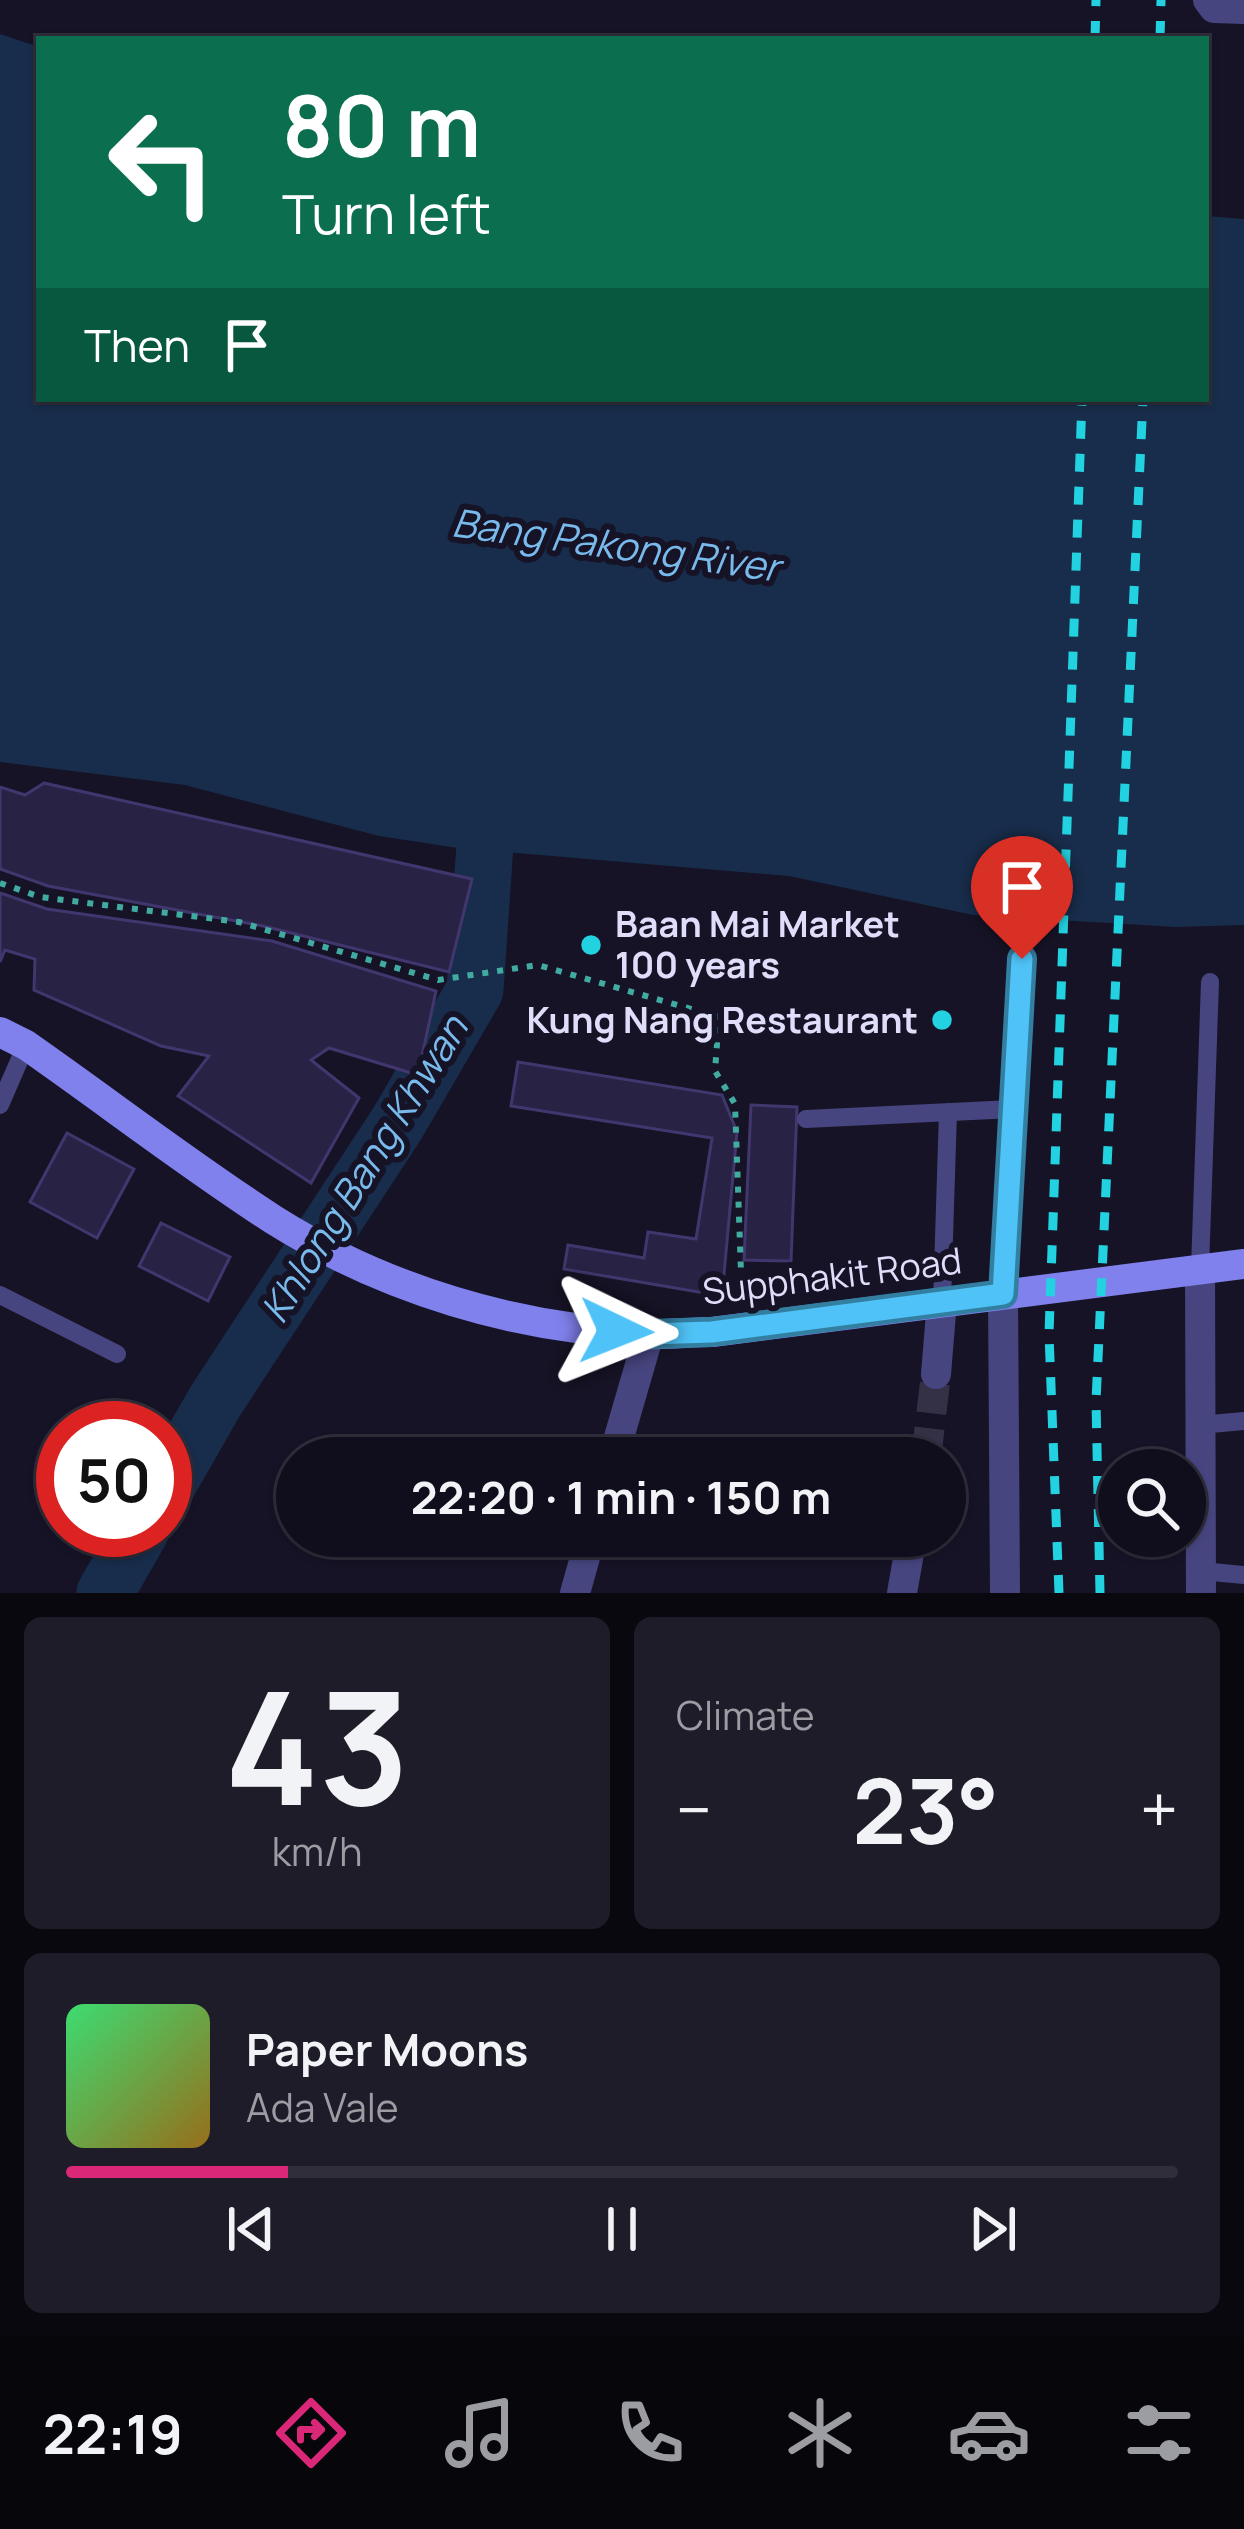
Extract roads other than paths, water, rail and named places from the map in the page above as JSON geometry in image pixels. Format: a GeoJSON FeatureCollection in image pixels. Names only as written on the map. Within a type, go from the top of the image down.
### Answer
{"type":"FeatureCollection","features":[{"type":"Feature","properties":{"kind":"main road","name":"Supphakit Road"},"geometry":{"type":"LineString","coordinates":[[13,1038],[276,1221],[352,1262],[431,1295],[551,1324],[649,1334],[712,1332],[1244,1264]]}},
{"type":"Feature","properties":{"kind":"street"},"geometry":{"type":"LineString","coordinates":[[1208,0],[1214,8],[1244,9]]}},
{"type":"Feature","properties":{"kind":"street"},"geometry":{"type":"LineString","coordinates":[[1200,1268],[1201,1582]]}},
{"type":"Feature","properties":{"kind":"street"},"geometry":{"type":"LineString","coordinates":[[1003,1294],[1005,1593]]}},
{"type":"Feature","properties":{"kind":"street"},"geometry":{"type":"LineString","coordinates":[[935,1374],[942,1301]]}},
{"type":"Feature","properties":{"kind":"street"},"geometry":{"type":"LineString","coordinates":[[620,1437],[649,1334]]}},
{"type":"Feature","properties":{"kind":"street"},"geometry":{"type":"LineString","coordinates":[[575,1593],[585,1557]]}},
{"type":"Feature","properties":{"kind":"street"},"geometry":{"type":"LineString","coordinates":[[902,1593],[908,1557]]}},
{"type":"Feature","properties":{"kind":"lane"},"geometry":{"type":"LineString","coordinates":[[1003,1294],[1022,959]]}},
{"type":"Feature","properties":{"kind":"lane"},"geometry":{"type":"LineString","coordinates":[[1200,1268],[1210,982]]}},
{"type":"Feature","properties":{"kind":"lane"},"geometry":{"type":"LineString","coordinates":[[0,1105],[13,1038]]}},
{"type":"Feature","properties":{"kind":"lane"},"geometry":{"type":"LineString","coordinates":[[806,1119],[1013,1109]]}},
{"type":"Feature","properties":{"kind":"lane"},"geometry":{"type":"LineString","coordinates":[[942,1301],[948,1112]]}},
{"type":"Feature","properties":{"kind":"lane"},"geometry":{"type":"LineString","coordinates":[[0,1294],[118,1354]]}},
{"type":"Feature","properties":{"kind":"lane"},"geometry":{"type":"LineString","coordinates":[[1201,1425],[1244,1420]]}},
{"type":"Feature","properties":{"kind":"lane"},"geometry":{"type":"LineString","coordinates":[[1201,1582],[1244,1575]]}},
{"type":"Feature","properties":{"kind":"water","name":"Bang Pakong River"},"geometry":{"type":"Polygon","coordinates":[[[0,34],[36,46],[36,402],[1209,402],[1209,216],[1244,219],[1244,925],[1176,927],[973,915],[789,876],[458,848],[379,836],[185,785],[0,762],[0,34]]]}},
{"type":"Feature","properties":{"kind":"waterway","name":"Khlong Bang Khwan"},"geometry":{"type":"LineString","coordinates":[[192,1442],[397,1124],[475,990],[490,772]]}},
{"type":"Feature","properties":{"kind":"waterway","name":"Khlong Bang Khwan"},"geometry":{"type":"LineString","coordinates":[[105,1593],[126,1557]]}},
{"type":"Feature","properties":{"kind":"tunnel"},"geometry":{"type":"LineString","coordinates":[[928,1437],[936,1374]]}},
{"type":"Feature","properties":{"kind":"railway"},"geometry":{"type":"LineString","coordinates":[[1095,36],[1096,0]]}},
{"type":"Feature","properties":{"kind":"railway"},"geometry":{"type":"LineString","coordinates":[[1160,36],[1161,0]]}},
{"type":"Feature","properties":{"kind":"railway"},"geometry":{"type":"LineString","coordinates":[[1059,1593],[1049,1334],[1082,402]]}},
{"type":"Feature","properties":{"kind":"railway"},"geometry":{"type":"LineString","coordinates":[[1100,1593],[1096,1401],[1143,402]]}},
{"type":"Feature","properties":{"kind":"place","name":"Baan Mai Market 100 years"},"geometry":{"type":"Point","coordinates":[591,945]}},
{"type":"Feature","properties":{"kind":"place","name":"Kung Nang Restaurant"},"geometry":{"type":"Point","coordinates":[942,1020]}}]}
